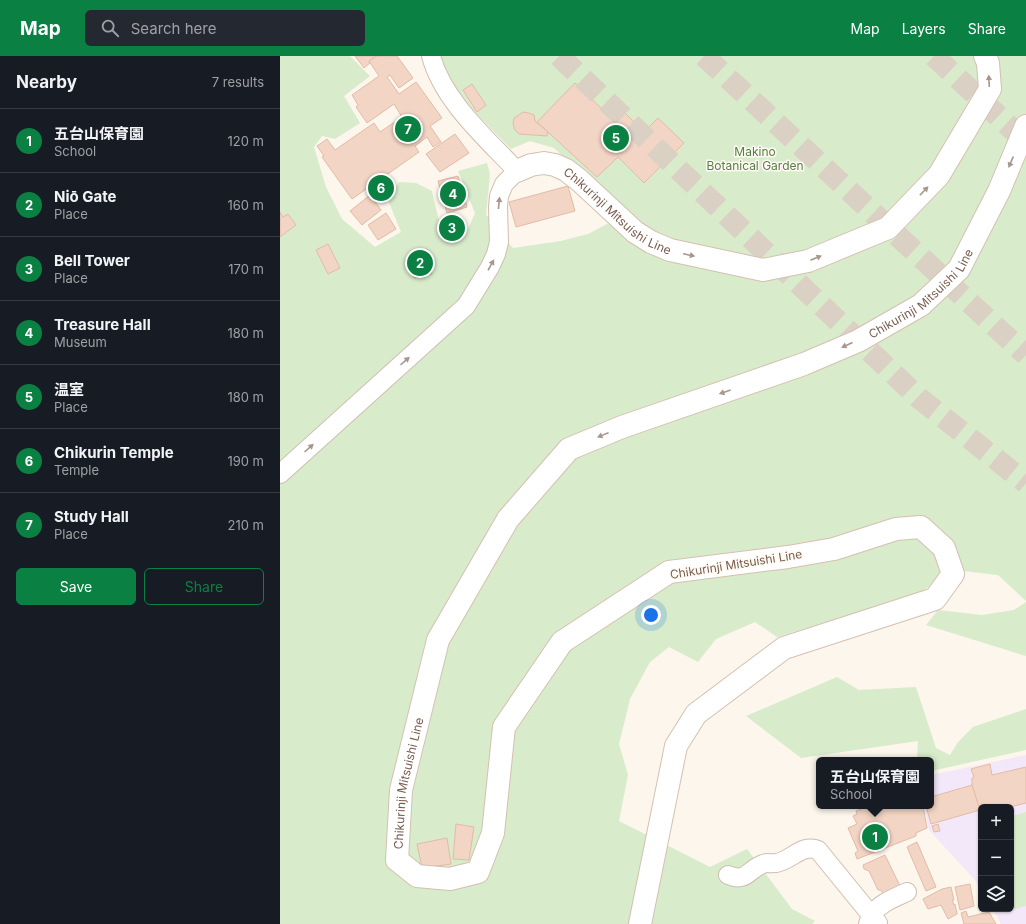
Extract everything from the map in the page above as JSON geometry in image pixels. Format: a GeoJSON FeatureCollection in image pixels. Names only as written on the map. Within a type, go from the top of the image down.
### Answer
{"type":"FeatureCollection","features":[{"type":"Feature","properties":{"kind":"main road","name":"Chikurinji Mitsuishi Line"},"geometry":{"type":"LineString","coordinates":[[518,171],[531,165],[544,163],[566,170],[580,180],[635,232],[651,242],[670,250],[763,270],[808,261],[888,228],[939,175],[990,89],[988,63],[985,56]]}},
{"type":"Feature","properties":{"kind":"main road","name":"Chikurinji Mitsuishi Line"},"geometry":{"type":"LineString","coordinates":[[640,924],[676,746],[696,714],[784,648],[935,599],[953,574],[944,548],[921,528],[896,529],[834,549],[788,557],[669,572],[562,642],[504,727],[493,832],[478,872],[450,879],[417,876],[397,860],[401,790],[438,640],[508,519],[569,449],[622,428],[804,364],[858,341],[921,305],[959,269],[999,191],[1026,126]]}},
{"type":"Feature","properties":{"kind":"street"},"geometry":{"type":"LineString","coordinates":[[280,474],[466,306],[490,267],[496,254],[499,242],[499,196],[504,184],[518,171],[473,124],[448,93],[436,72],[431,56]]}},
{"type":"Feature","properties":{"kind":"street"},"geometry":{"type":"LineString","coordinates":[[728,875],[740,878],[749,874],[756,867],[765,863],[776,863],[803,850],[815,848],[873,921]]}},
{"type":"Feature","properties":{"kind":"street"},"geometry":{"type":"LineString","coordinates":[[873,921],[878,907],[885,902],[907,892]]}},
{"type":"Feature","properties":{"kind":"shaded area"},"geometry":{"type":"Polygon","coordinates":[[[1026,755],[1026,924],[1001,924],[995,912],[1014,912],[1014,804],[978,804],[978,885],[929,830],[925,809],[934,809],[934,774],[1026,755]]]}},
{"type":"Feature","properties":{"kind":"green space","name":"Makino Botanical Garden"},"geometry":{"type":"Polygon","coordinates":[[[280,56],[350,56],[370,76],[344,96],[360,123],[335,139],[322,136],[314,147],[326,187],[342,219],[375,247],[401,232],[388,200],[399,182],[416,183],[432,191],[438,217],[447,241],[465,236],[475,213],[458,171],[487,163],[490,174],[486,215],[500,228],[501,234],[513,248],[561,241],[588,234],[626,214],[554,148],[530,141],[511,149],[454,91],[434,56],[1026,56],[1026,601],[998,575],[954,570],[918,594],[777,637],[755,622],[716,639],[698,662],[669,647],[650,662],[630,699],[619,744],[628,775],[619,821],[710,867],[747,849],[792,909],[815,921],[812,924],[280,924],[280,56]]]}},
{"type":"Feature","properties":{"kind":"green space"},"geometry":{"type":"Polygon","coordinates":[[[1026,602],[1026,656],[926,625],[938,610],[982,615],[1014,610],[1026,602]]]}},
{"type":"Feature","properties":{"kind":"green space"},"geometry":{"type":"Polygon","coordinates":[[[837,677],[859,690],[916,687],[936,748],[950,755],[958,742],[973,727],[1026,709],[1026,750],[934,770],[934,757],[917,757],[918,741],[801,758],[746,716],[837,677]]]}},
{"type":"Feature","properties":{"kind":"green space"},"geometry":{"type":"Polygon","coordinates":[[[1026,812],[1026,906],[1014,909],[1014,840],[1014,815],[1026,812]]]}},
{"type":"Feature","properties":{"kind":"building"},"geometry":{"type":"Polygon","coordinates":[[[355,56],[377,56],[369,61],[370,63],[364,68],[355,56]]]}},
{"type":"Feature","properties":{"kind":"building"},"geometry":{"type":"Polygon","coordinates":[[[377,56],[397,56],[413,78],[399,88],[390,75],[387,77],[399,94],[416,82],[442,118],[430,126],[441,142],[433,147],[427,137],[415,146],[419,152],[352,199],[322,157],[324,156],[317,146],[327,139],[335,150],[374,123],[380,132],[402,117],[394,104],[367,123],[356,107],[358,105],[352,95],[379,76],[369,61],[377,56]]]}},
{"type":"Feature","properties":{"kind":"building"},"geometry":{"type":"Polygon","coordinates":[[[575,83],[603,110],[612,100],[644,132],[658,118],[684,143],[644,183],[618,157],[597,177],[537,122],[575,83]]]}},
{"type":"Feature","properties":{"kind":"building"},"geometry":{"type":"Polygon","coordinates":[[[472,84],[486,105],[477,112],[463,90],[472,84]]]}},
{"type":"Feature","properties":{"kind":"building"},"geometry":{"type":"Polygon","coordinates":[[[523,112],[534,115],[535,121],[548,132],[547,136],[519,134],[515,130],[513,124],[514,118],[523,112]]]}},
{"type":"Feature","properties":{"kind":"building"},"geometry":{"type":"Polygon","coordinates":[[[455,134],[469,153],[440,172],[426,154],[455,134]]]}},
{"type":"Feature","properties":{"kind":"building"},"geometry":{"type":"Polygon","coordinates":[[[458,176],[467,207],[447,213],[438,181],[458,176]]]}},
{"type":"Feature","properties":{"kind":"building"},"geometry":{"type":"Polygon","coordinates":[[[568,186],[575,211],[516,227],[509,202],[568,186]]]}},
{"type":"Feature","properties":{"kind":"building"},"geometry":{"type":"Polygon","coordinates":[[[370,195],[381,210],[362,225],[350,211],[370,195]]]}},
{"type":"Feature","properties":{"kind":"building"},"geometry":{"type":"Polygon","coordinates":[[[280,212],[283,217],[288,214],[296,225],[280,237],[280,212]]]}},
{"type":"Feature","properties":{"kind":"building"},"geometry":{"type":"Polygon","coordinates":[[[386,213],[396,229],[378,240],[368,225],[386,213]]]}},
{"type":"Feature","properties":{"kind":"building"},"geometry":{"type":"Polygon","coordinates":[[[457,220],[460,234],[447,237],[443,223],[457,220]]]}},
{"type":"Feature","properties":{"kind":"building"},"geometry":{"type":"Polygon","coordinates":[[[328,244],[340,268],[328,274],[316,250],[328,244]]]}},
{"type":"Feature","properties":{"kind":"building"},"geometry":{"type":"Polygon","coordinates":[[[427,249],[432,274],[414,278],[408,254],[427,249]]]}},
{"type":"Feature","properties":{"kind":"building"},"geometry":{"type":"Polygon","coordinates":[[[990,764],[992,775],[1026,767],[1026,803],[1014,806],[1014,804],[978,804],[978,805],[972,785],[972,778],[974,777],[971,769],[990,764]]]}},
{"type":"Feature","properties":{"kind":"building"},"geometry":{"type":"Polygon","coordinates":[[[972,785],[978,804],[978,811],[931,824],[927,809],[934,809],[934,796],[972,785]]]}},
{"type":"Feature","properties":{"kind":"building"},"geometry":{"type":"Polygon","coordinates":[[[861,809],[924,809],[927,828],[916,833],[916,836],[857,859],[855,853],[858,851],[848,828],[857,824],[853,816],[857,814],[856,811],[861,809]]]}},
{"type":"Feature","properties":{"kind":"building"},"geometry":{"type":"Polygon","coordinates":[[[456,824],[474,827],[469,860],[453,859],[456,824]]]}},
{"type":"Feature","properties":{"kind":"building"},"geometry":{"type":"Polygon","coordinates":[[[938,824],[940,831],[934,832],[932,826],[938,824]]]}},
{"type":"Feature","properties":{"kind":"building"},"geometry":{"type":"Polygon","coordinates":[[[447,838],[451,864],[422,868],[417,844],[447,838]]]}},
{"type":"Feature","properties":{"kind":"building"},"geometry":{"type":"Polygon","coordinates":[[[917,842],[936,887],[926,891],[907,847],[917,842]]]}},
{"type":"Feature","properties":{"kind":"building"},"geometry":{"type":"Polygon","coordinates":[[[885,855],[900,886],[883,894],[881,890],[878,890],[869,871],[864,869],[863,865],[885,855]]]}},
{"type":"Feature","properties":{"kind":"building"},"geometry":{"type":"Polygon","coordinates":[[[970,884],[974,906],[960,910],[955,887],[970,884]]]}},
{"type":"Feature","properties":{"kind":"building"},"geometry":{"type":"Polygon","coordinates":[[[951,887],[954,900],[952,900],[954,905],[955,904],[957,914],[948,919],[941,905],[928,909],[923,899],[942,889],[951,887]]]}},
{"type":"Feature","properties":{"kind":"building"},"geometry":{"type":"Polygon","coordinates":[[[966,911],[968,917],[989,912],[996,924],[964,924],[961,913],[966,911]]]}},
{"type":"Feature","properties":{"kind":"tunnel"},"geometry":{"type":"LineString","coordinates":[[559,56],[919,398],[1026,483]]}},
{"type":"Feature","properties":{"kind":"tunnel"},"geometry":{"type":"LineString","coordinates":[[704,56],[1026,355]]}},
{"type":"Feature","properties":{"kind":"tunnel"},"geometry":{"type":"LineString","coordinates":[[934,56],[1026,142]]}},
{"type":"Feature","properties":{"kind":"place","name":"Study Hall"},"geometry":{"type":"Point","coordinates":[408,129]}},
{"type":"Feature","properties":{"kind":"place","name":"温室"},"geometry":{"type":"Point","coordinates":[616,138]}},
{"type":"Feature","properties":{"kind":"place","name":"Chikurin Temple"},"geometry":{"type":"Point","coordinates":[381,188]}},
{"type":"Feature","properties":{"kind":"place","name":"Treasure Hall"},"geometry":{"type":"Point","coordinates":[453,194]}},
{"type":"Feature","properties":{"kind":"place","name":"Bell Tower"},"geometry":{"type":"Point","coordinates":[452,228]}},
{"type":"Feature","properties":{"kind":"place","name":"Niō Gate"},"geometry":{"type":"Point","coordinates":[420,263]}},
{"type":"Feature","properties":{"kind":"place","name":"五台山保育園"},"geometry":{"type":"Point","coordinates":[875,837]}}]}
